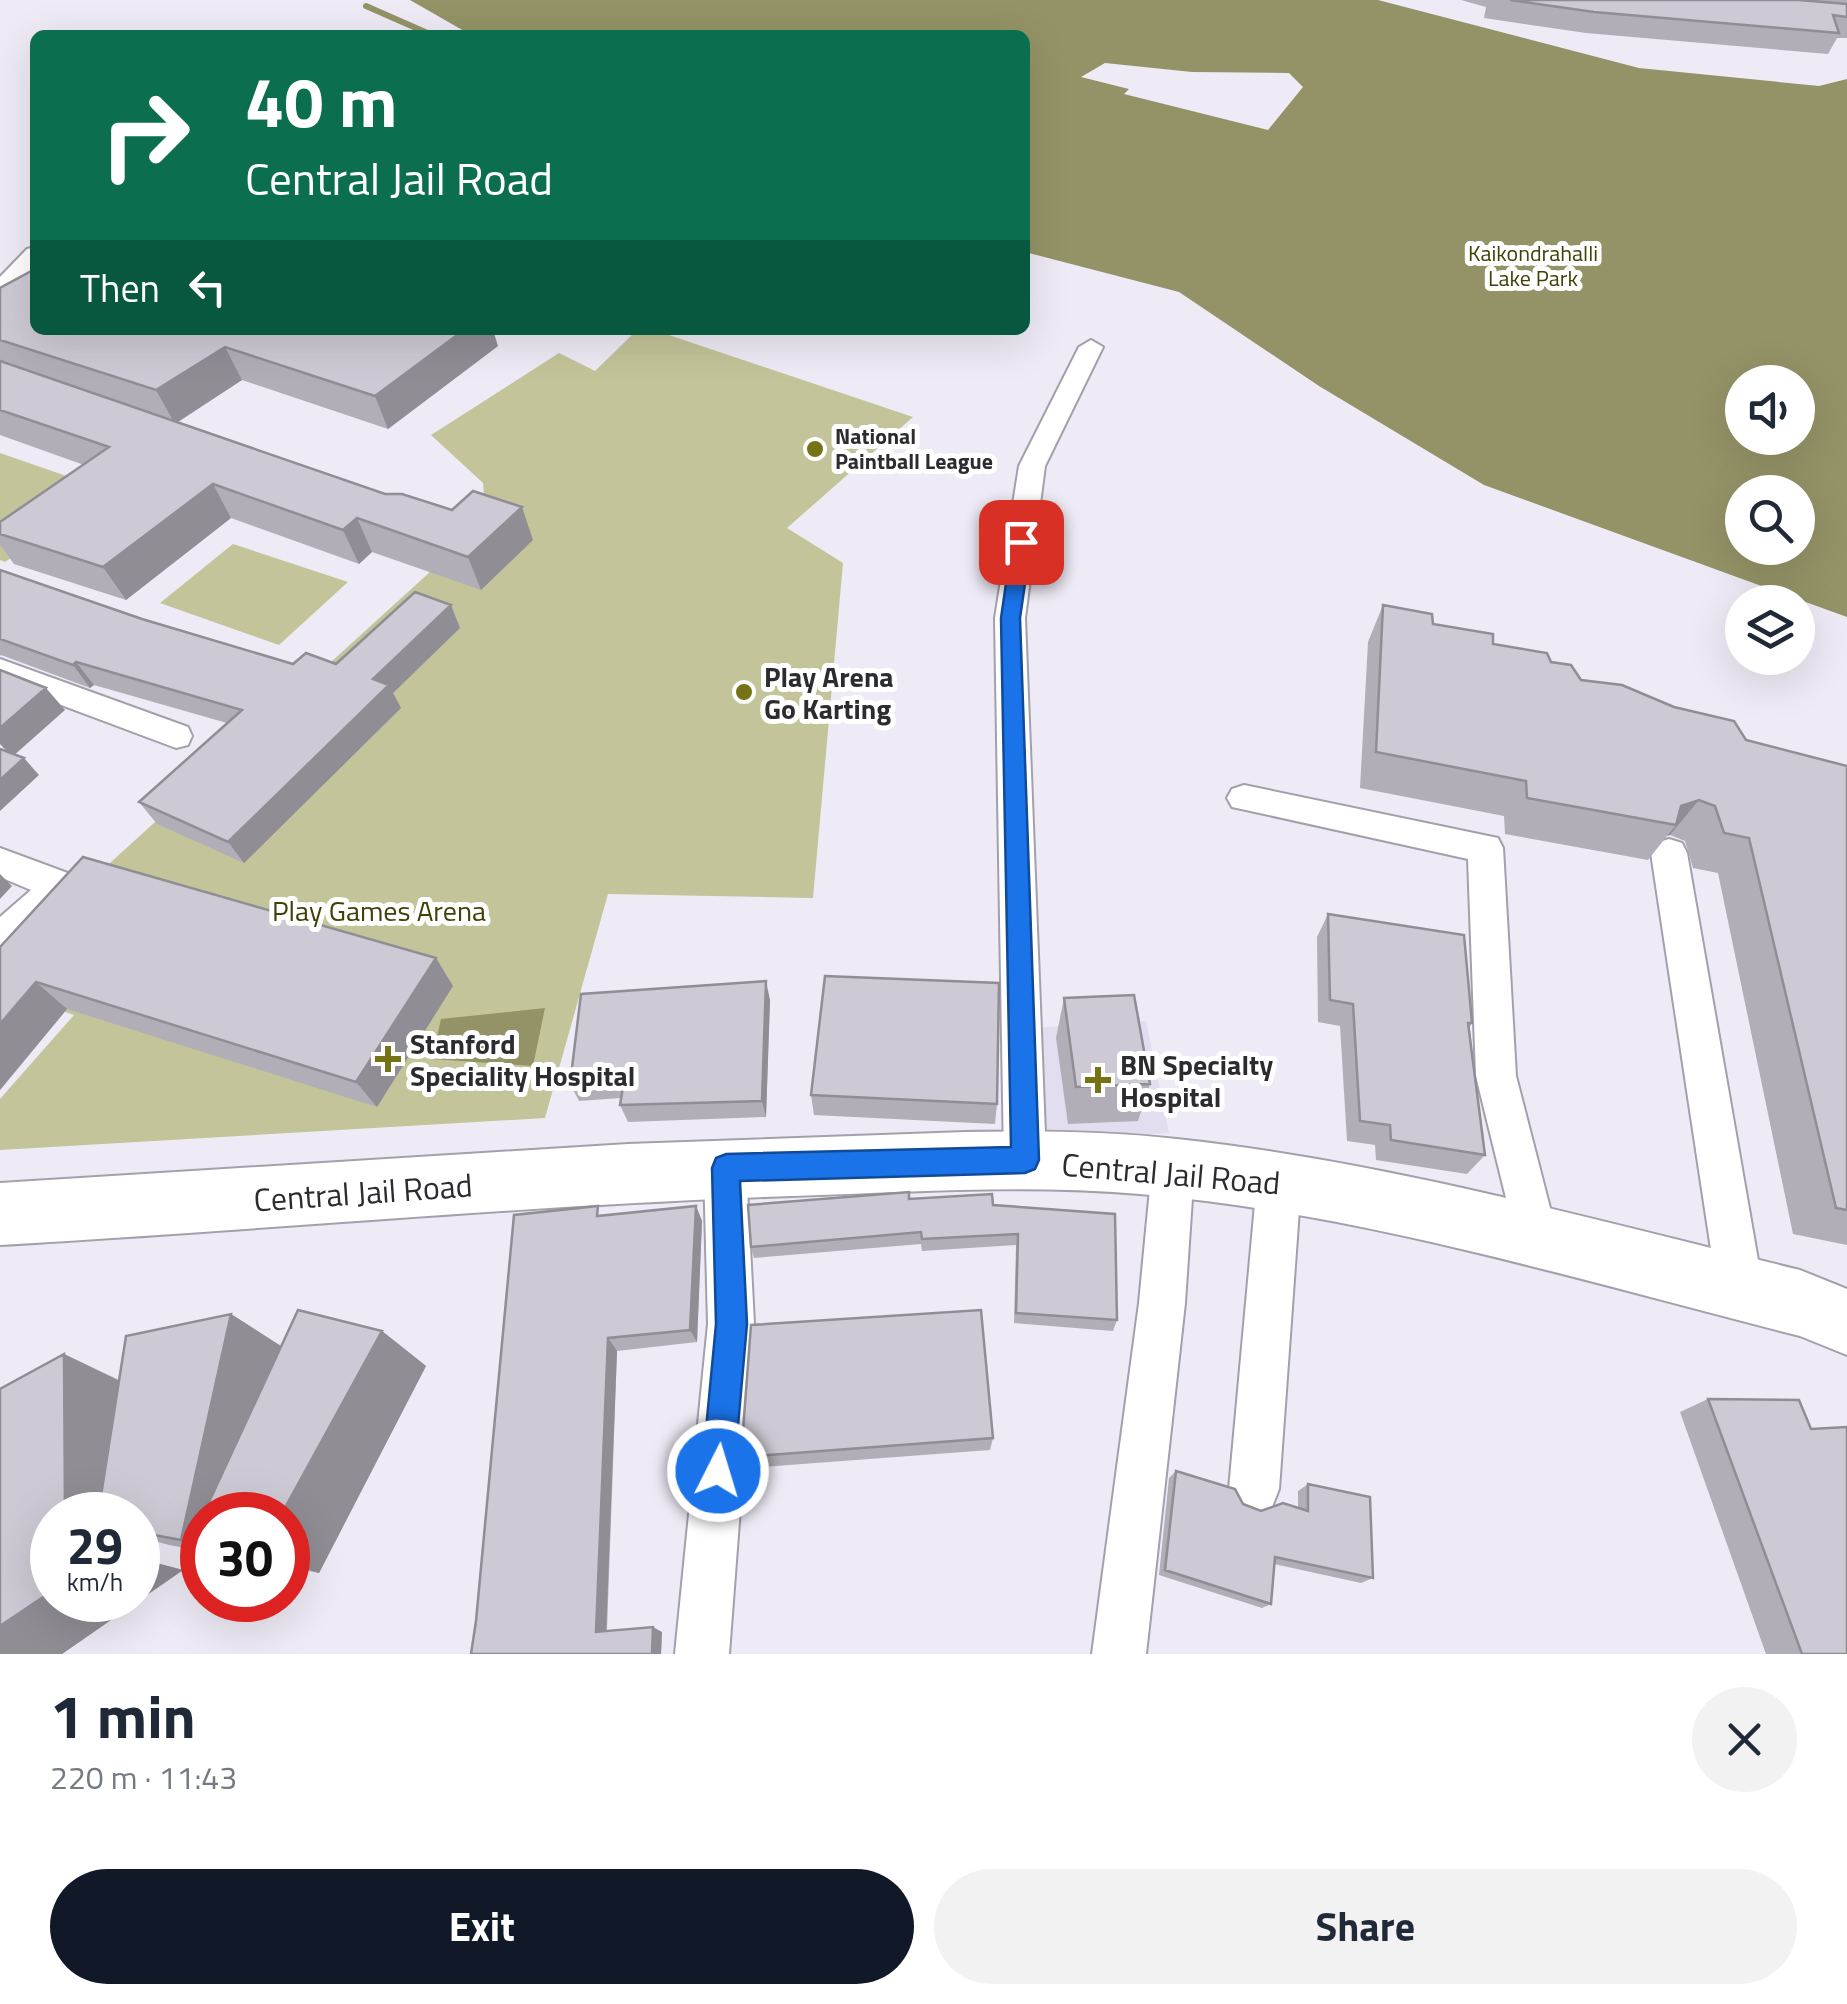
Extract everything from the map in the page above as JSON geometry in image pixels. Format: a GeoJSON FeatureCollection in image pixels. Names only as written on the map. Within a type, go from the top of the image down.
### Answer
{"type":"FeatureCollection","features":[{"type":"Feature","properties":{"kind":"main road","name":"Central Jail Road"},"geometry":{"type":"LineString","coordinates":[[0,1214],[198,1205],[726,1168],[1025,1160],[1172,1168],[1345,1192],[1800,1304],[1847,1322]]}},
{"type":"Feature","properties":{"kind":"street"},"geometry":{"type":"LineString","coordinates":[[0,290],[30,259]]}},
{"type":"Feature","properties":{"kind":"street"},"geometry":{"type":"LineString","coordinates":[[1025,1160],[1010,618],[1032,466],[1091,347]]}},
{"type":"Feature","properties":{"kind":"street"},"geometry":{"type":"LineString","coordinates":[[0,670],[176,736]]}},
{"type":"Feature","properties":{"kind":"street"},"geometry":{"type":"LineString","coordinates":[[1244,798],[1485,848],[1496,1076],[1536,1239]]}},
{"type":"Feature","properties":{"kind":"street"},"geometry":{"type":"LineString","coordinates":[[1669,853],[1740,1289]]}},
{"type":"Feature","properties":{"kind":"street"},"geometry":{"type":"LineString","coordinates":[[0,862],[60,886],[0,940]]}},
{"type":"Feature","properties":{"kind":"street"},"geometry":{"type":"LineString","coordinates":[[702,1654],[732,1324],[726,1168]]}},
{"type":"Feature","properties":{"kind":"street"},"geometry":{"type":"LineString","coordinates":[[1119,1654],[1162,1303],[1172,1168]]}},
{"type":"Feature","properties":{"kind":"street"},"geometry":{"type":"LineString","coordinates":[[1254,1489],[1278,1182]]}},
{"type":"Feature","properties":{"kind":"shaded area","name":"Kaikondrahalli Lake Park"},"geometry":{"type":"Polygon","coordinates":[[[410,0],[1378,0],[1639,68],[1819,86],[1847,79],[1847,617],[1815,605],[1815,585],[1759,585],[1484,485],[1319,386],[1179,292],[1030,253],[1030,30],[462,30],[410,0]],[[1105,63],[1081,77],[1129,89],[1124,94],[1268,130],[1303,87],[1289,73],[1192,72],[1105,63]]]}},
{"type":"Feature","properties":{"kind":"shaded area"},"geometry":{"type":"Polygon","coordinates":[[[545,1008],[533,1066],[432,1059],[441,1019],[545,1008]]]}},
{"type":"Feature","properties":{"kind":"shaded area","name":"BN Specialty Hospital"},"geometry":{"type":"Polygon","coordinates":[[[1146,1021],[1169,1133],[1046,1140],[1031,1028],[1146,1021]]]}},
{"type":"Feature","properties":{"kind":"green space","name":"Play Games Arena"},"geometry":{"type":"Polygon","coordinates":[[[632,335],[669,335],[913,417],[787,528],[843,563],[813,898],[608,894],[545,1118],[0,1150],[0,1099],[74,1015],[0,989],[0,963],[486,521],[483,483],[431,435],[559,353],[595,371],[632,335]]]}},
{"type":"Feature","properties":{"kind":"green space"},"geometry":{"type":"Polygon","coordinates":[[[0,453],[107,490],[5,562],[0,560],[0,453]]]}},
{"type":"Feature","properties":{"kind":"green space"},"geometry":{"type":"Polygon","coordinates":[[[233,544],[348,582],[279,645],[160,603],[233,544]]]}},
{"type":"Feature","properties":{"kind":"building"},"geometry":{"type":"Polygon","coordinates":[[[1510,0],[1799,0],[1847,4],[1847,17],[1833,15],[1839,33],[1594,12],[1510,0]]]}},
{"type":"Feature","properties":{"kind":"building"},"geometry":{"type":"Polygon","coordinates":[[[30,272],[30,335],[457,335],[375,396],[225,347],[156,390],[0,340],[0,288],[30,272]]]}},
{"type":"Feature","properties":{"kind":"building"},"geometry":{"type":"Polygon","coordinates":[[[0,361],[385,494],[402,494],[452,510],[473,491],[522,507],[468,557],[357,518],[343,530],[213,484],[103,567],[0,534],[0,522],[109,447],[0,410],[0,361]]]}},
{"type":"Feature","properties":{"kind":"building"},"geometry":{"type":"Polygon","coordinates":[[[0,570],[142,619],[293,664],[306,653],[336,664],[415,592],[451,605],[373,679],[389,685],[228,842],[139,802],[242,710],[76,662],[73,665],[0,639],[0,570]]]}},
{"type":"Feature","properties":{"kind":"building"},"geometry":{"type":"Polygon","coordinates":[[[1383,605],[1432,614],[1433,624],[1493,634],[1493,644],[1547,653],[1551,662],[1571,665],[1581,680],[1622,685],[1674,707],[1734,721],[1746,740],[1847,766],[1847,1210],[1836,1208],[1749,838],[1724,833],[1715,806],[1699,800],[1681,806],[1676,825],[1527,798],[1526,781],[1376,752],[1383,605]]]}},
{"type":"Feature","properties":{"kind":"building"},"geometry":{"type":"Polygon","coordinates":[[[0,670],[46,688],[0,728],[0,670]]]}},
{"type":"Feature","properties":{"kind":"building"},"geometry":{"type":"Polygon","coordinates":[[[0,749],[24,758],[0,780],[0,749]]]}},
{"type":"Feature","properties":{"kind":"building"},"geometry":{"type":"Polygon","coordinates":[[[83,857],[436,958],[356,1082],[36,982],[0,1024],[0,947],[83,857]]]}},
{"type":"Feature","properties":{"kind":"building"},"geometry":{"type":"Polygon","coordinates":[[[1328,914],[1464,935],[1472,1023],[1468,1023],[1485,1155],[1391,1140],[1390,1125],[1360,1121],[1353,1004],[1330,1000],[1328,914]]]}},
{"type":"Feature","properties":{"kind":"building"},"geometry":{"type":"Polygon","coordinates":[[[825,976],[999,983],[997,1104],[811,1095],[825,976]]]}},
{"type":"Feature","properties":{"kind":"building"},"geometry":{"type":"Polygon","coordinates":[[[766,981],[762,1101],[620,1105],[624,1081],[570,1084],[581,994],[766,981]]]}},
{"type":"Feature","properties":{"kind":"building"},"geometry":{"type":"Polygon","coordinates":[[[1134,995],[1150,1084],[1076,1087],[1064,998],[1134,995]]]}},
{"type":"Feature","properties":{"kind":"building"},"geometry":{"type":"Polygon","coordinates":[[[909,1192],[909,1199],[992,1194],[993,1205],[1115,1214],[1117,1320],[1016,1313],[1018,1234],[922,1239],[921,1232],[751,1247],[748,1205],[909,1192]]]}},
{"type":"Feature","properties":{"kind":"building"},"geometry":{"type":"Polygon","coordinates":[[[598,1206],[597,1216],[696,1206],[690,1330],[608,1338],[596,1632],[653,1627],[652,1654],[471,1654],[514,1215],[598,1206]]]}},
{"type":"Feature","properties":{"kind":"building"},"geometry":{"type":"Polygon","coordinates":[[[298,1310],[382,1331],[294,1492],[214,1492],[298,1310]]]}},
{"type":"Feature","properties":{"kind":"building"},"geometry":{"type":"Polygon","coordinates":[[[981,1310],[993,1438],[741,1457],[751,1325],[981,1310]]]}},
{"type":"Feature","properties":{"kind":"building"},"geometry":{"type":"Polygon","coordinates":[[[231,1314],[192,1492],[180,1492],[180,1540],[160,1536],[160,1492],[102,1492],[126,1336],[231,1314]]]}},
{"type":"Feature","properties":{"kind":"building"},"geometry":{"type":"Polygon","coordinates":[[[64,1354],[65,1492],[30,1492],[30,1606],[0,1626],[0,1389],[64,1354]]]}},
{"type":"Feature","properties":{"kind":"building"},"geometry":{"type":"Polygon","coordinates":[[[1708,1399],[1799,1400],[1811,1429],[1847,1427],[1847,1654],[1802,1654],[1708,1399]]]}},
{"type":"Feature","properties":{"kind":"building"},"geometry":{"type":"Polygon","coordinates":[[[1176,1471],[1235,1489],[1243,1504],[1261,1511],[1283,1503],[1308,1511],[1308,1484],[1370,1497],[1373,1578],[1275,1557],[1271,1604],[1165,1570],[1176,1471]]]}},
{"type":"Feature","properties":{"kind":"waterway"},"geometry":{"type":"LineString","coordinates":[[366,6],[421,30]]}},
{"type":"Feature","properties":{"kind":"place","name":"National Paintball League"},"geometry":{"type":"Point","coordinates":[815,449]}},
{"type":"Feature","properties":{"kind":"place","name":"Play Arena Go Karting"},"geometry":{"type":"Point","coordinates":[744,692]}},
{"type":"Feature","properties":{"kind":"place","name":"Stanford Speciality Hospital"},"geometry":{"type":"Point","coordinates":[388,1059]}},
{"type":"Feature","properties":{"kind":"place","name":"BN Specialty Hospital"},"geometry":{"type":"Point","coordinates":[1098,1080]}},
{"type":"Feature","properties":{"kind":"route"},"geometry":{"type":"LineString","coordinates":[[718,1471],[732,1324],[726,1168],[1025,1160],[1010,618],[1021,542]]}}]}
